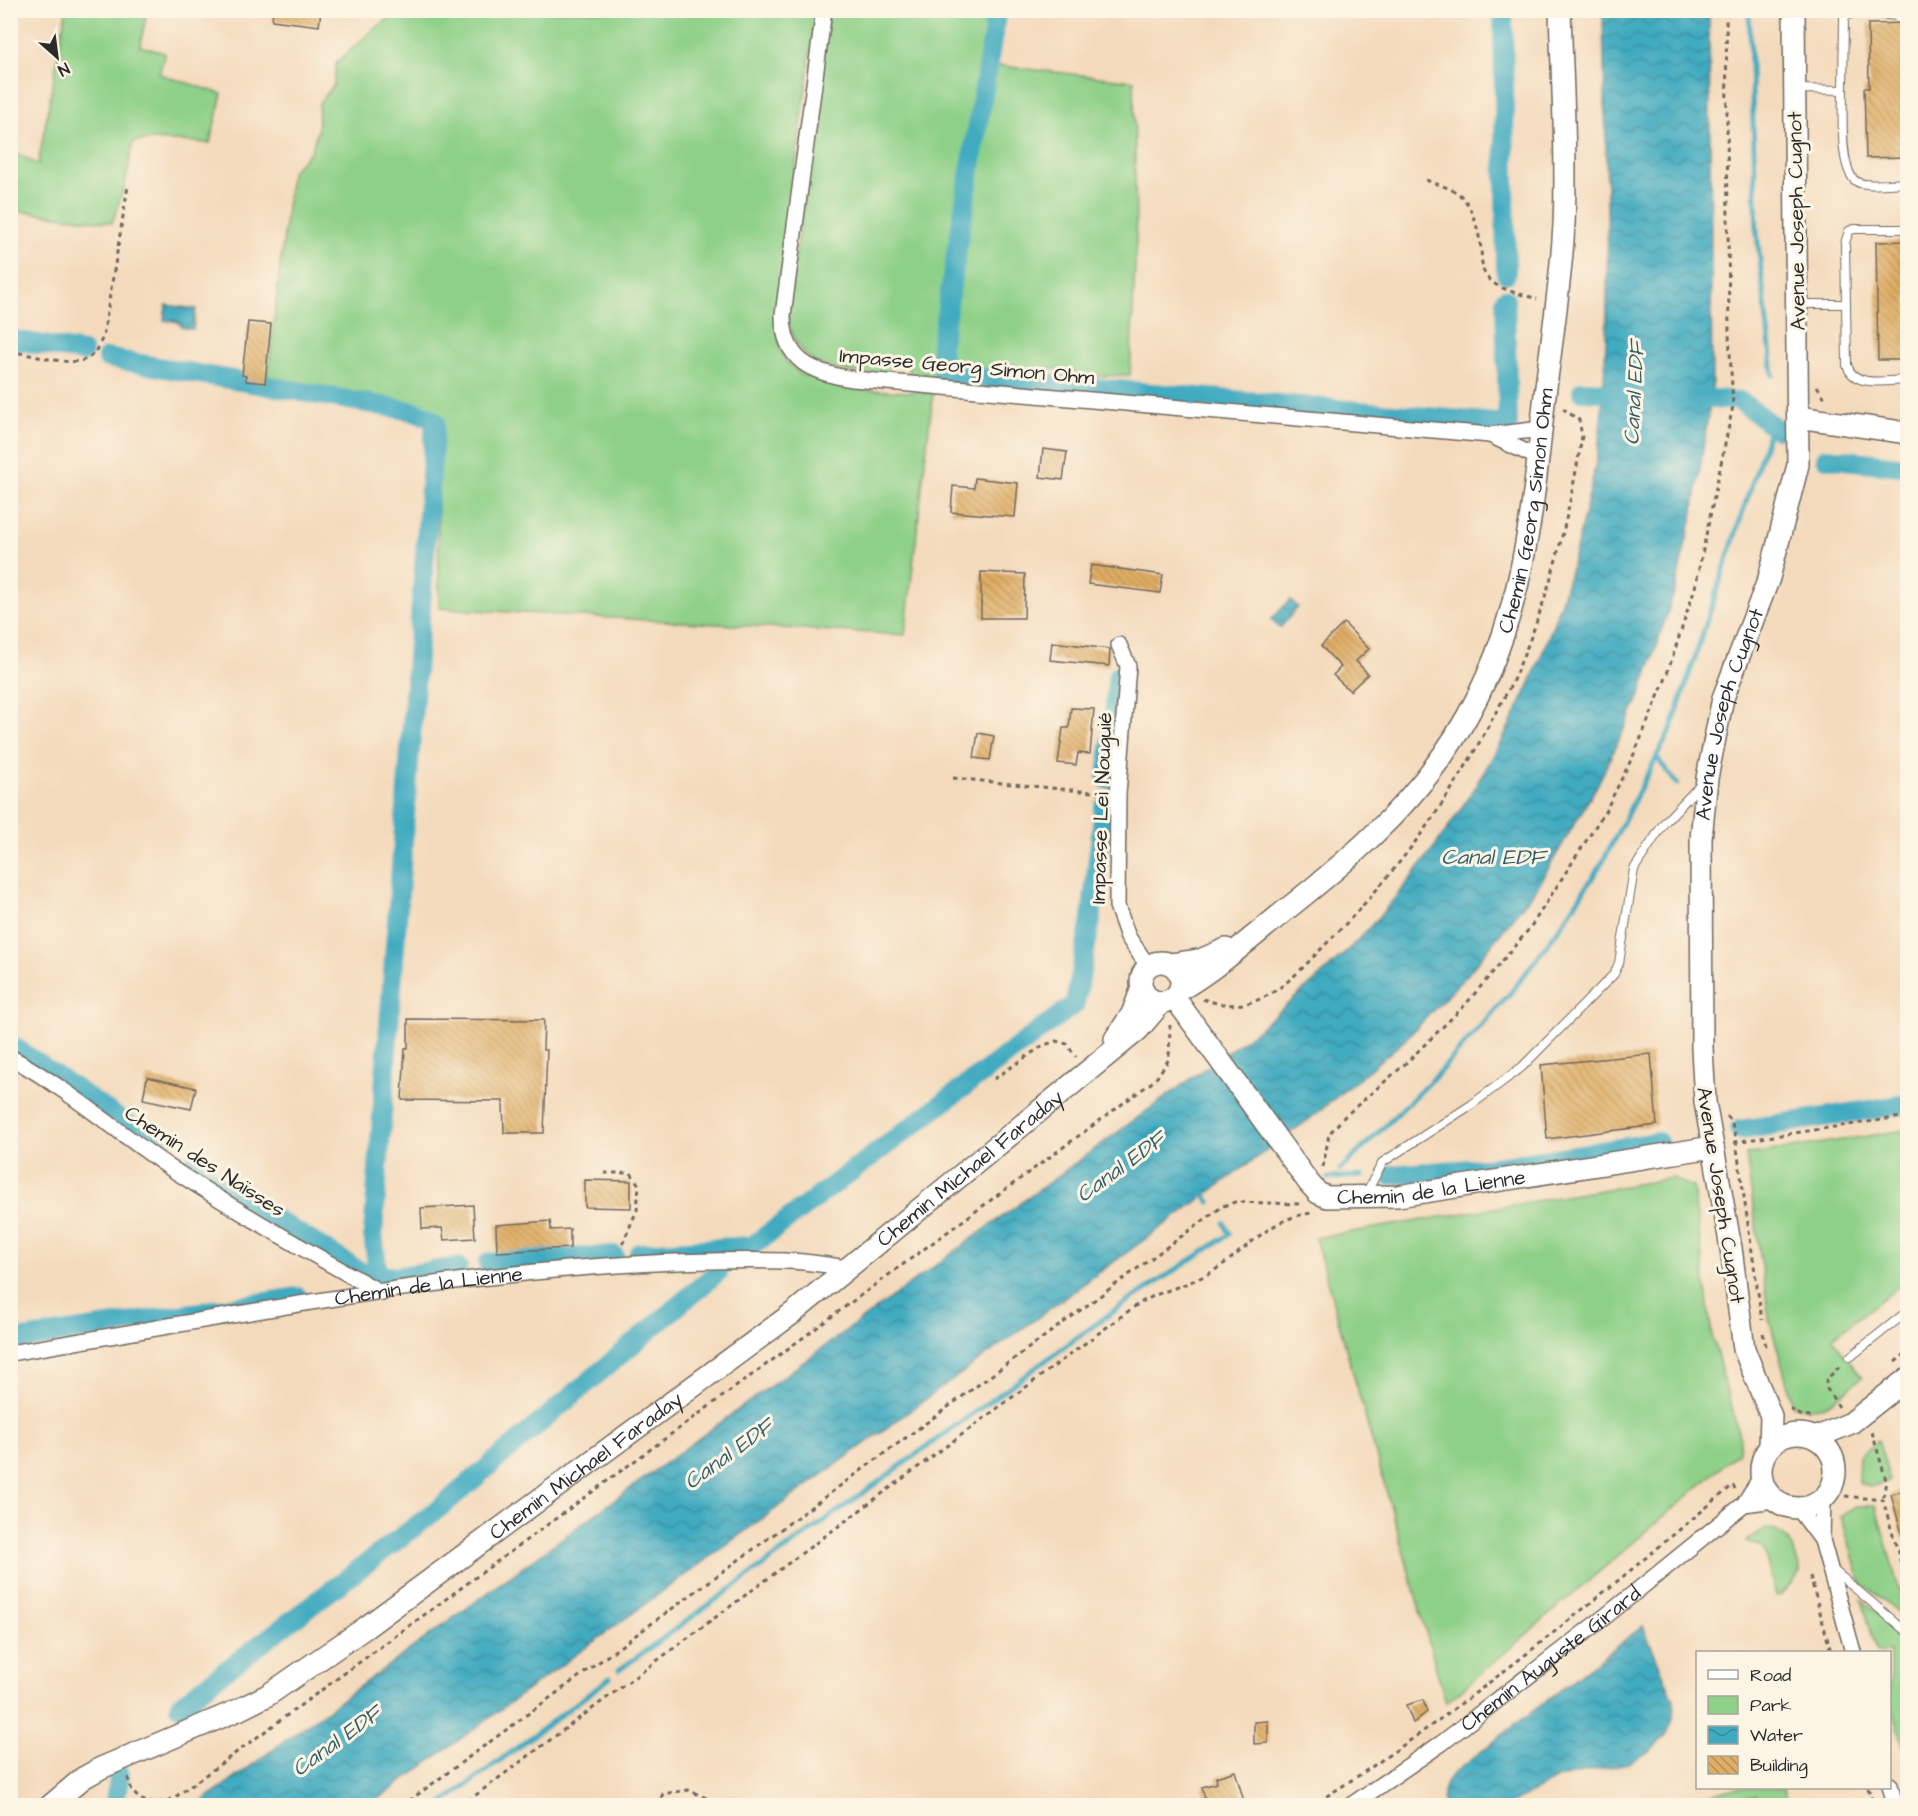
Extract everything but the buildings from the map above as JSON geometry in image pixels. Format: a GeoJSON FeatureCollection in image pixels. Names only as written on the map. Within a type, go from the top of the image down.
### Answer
{"type":"FeatureCollection","features":[{"type":"Feature","properties":{"kind":"main road","name":"Chemin Georg Simon Ohm"},"geometry":{"type":"LineString","coordinates":[[1171,998],[1207,974],[1359,850],[1384,826],[1427,777],[1468,714],[1500,648],[1514,606],[1531,524],[1556,305],[1564,204],[1560,10]]}},
{"type":"Feature","properties":{"kind":"main road","name":"Avenue Joseph Cugnot"},"geometry":{"type":"LineString","coordinates":[[1770,1446],[1778,1410],[1744,1349],[1731,1248],[1705,1102],[1702,1048],[1701,839],[1707,778],[1723,698],[1769,578],[1784,528],[1798,465],[1794,10]]}},
{"type":"Feature","properties":{"kind":"main road"},"geometry":{"type":"LineString","coordinates":[[1798,417],[1908,433]]}},
{"type":"Feature","properties":{"kind":"main road","name":"Chemin Georg Simon Ohm"},"geometry":{"type":"LineString","coordinates":[[1171,964],[1211,957],[1272,921]]}},
{"type":"Feature","properties":{"kind":"main road"},"geometry":{"type":"LineString","coordinates":[[1159,961],[1171,964],[1181,978],[1171,998],[1149,999],[1142,988],[1141,976],[1148,966],[1159,961]]}},
{"type":"Feature","properties":{"kind":"main road","name":"Chemin Michael Faraday"},"geometry":{"type":"LineString","coordinates":[[1086,1070],[1124,1026],[1142,988]]}},
{"type":"Feature","properties":{"kind":"main road","name":"Chemin de la Lienne"},"geometry":{"type":"LineString","coordinates":[[1171,998],[1193,1021],[1316,1189],[1334,1199],[1398,1196],[1713,1147]]}},
{"type":"Feature","properties":{"kind":"main road","name":"Chemin Michael Faraday"},"geometry":{"type":"LineString","coordinates":[[50,1806],[83,1778],[238,1710],[293,1679],[774,1327],[850,1268],[1086,1070],[1138,1030],[1171,998]]}},
{"type":"Feature","properties":{"kind":"main road"},"geometry":{"type":"LineString","coordinates":[[1845,1415],[1833,1460],[1834,1479],[1823,1497],[1798,1508],[1785,1506],[1774,1500],[1761,1478],[1764,1456],[1770,1446],[1787,1435],[1810,1429],[1845,1415],[1908,1378]]}},
{"type":"Feature","properties":{"kind":"main road"},"geometry":{"type":"LineString","coordinates":[[1778,1410],[1810,1429],[1829,1451],[1833,1460]]}},
{"type":"Feature","properties":{"kind":"street","name":"Impasse Georg Simon Ohm"},"geometry":{"type":"LineString","coordinates":[[824,10],[783,315],[787,342],[802,363],[818,371],[853,379],[1490,435],[1542,429]]}},
{"type":"Feature","properties":{"kind":"street","name":"Impasse Georg Simon Ohm"},"geometry":{"type":"LineString","coordinates":[[1490,435],[1539,458]]}},
{"type":"Feature","properties":{"kind":"street","name":"Impasse Lei Nouguié"},"geometry":{"type":"LineString","coordinates":[[1119,645],[1128,666],[1118,794],[1116,883],[1118,915],[1131,942],[1148,966]]}},
{"type":"Feature","properties":{"kind":"street","name":"Chemin des Naïsses"},"geometry":{"type":"LineString","coordinates":[[10,1057],[50,1082],[169,1167],[291,1242],[382,1293]]}},
{"type":"Feature","properties":{"kind":"street","name":"Chemin de la Lienne"},"geometry":{"type":"LineString","coordinates":[[10,1353],[493,1276],[641,1264],[790,1261],[850,1268]]}},
{"type":"Feature","properties":{"kind":"street","name":"Chemin Auguste Girard"},"geometry":{"type":"LineString","coordinates":[[1350,1806],[1442,1743],[1744,1504],[1761,1478]]}},
{"type":"Feature","properties":{"kind":"street"},"geometry":{"type":"LineString","coordinates":[[1823,1497],[1822,1540],[1852,1651]]}},
{"type":"Feature","properties":{"kind":"street"},"geometry":{"type":"LineString","coordinates":[[1744,1504],[1774,1500]]}},
{"type":"Feature","properties":{"kind":"street"},"geometry":{"type":"LineString","coordinates":[[1798,1508],[1822,1540]]}},
{"type":"Feature","properties":{"kind":"street"},"geometry":{"type":"LineString","coordinates":[[1891,1789],[1895,1806]]}},
{"type":"Feature","properties":{"kind":"lane"},"geometry":{"type":"LineString","coordinates":[[1908,16],[1856,12],[1844,17],[1843,90],[1845,168],[1848,174],[1862,184],[1908,183]]}},
{"type":"Feature","properties":{"kind":"lane"},"geometry":{"type":"LineString","coordinates":[[1794,89],[1843,90]]}},
{"type":"Feature","properties":{"kind":"lane"},"geometry":{"type":"LineString","coordinates":[[1908,230],[1854,229],[1850,231],[1845,243],[1847,365],[1850,373],[1863,381],[1908,380]]}},
{"type":"Feature","properties":{"kind":"lane"},"geometry":{"type":"LineString","coordinates":[[1797,304],[1846,304]]}},
{"type":"Feature","properties":{"kind":"lane"},"geometry":{"type":"LineString","coordinates":[[1364,1198],[1383,1162],[1472,1105],[1522,1066],[1614,974],[1620,963],[1634,868],[1664,823],[1707,778]]}},
{"type":"Feature","properties":{"kind":"lane"},"geometry":{"type":"LineString","coordinates":[[1850,1357],[1908,1311]]}},
{"type":"Feature","properties":{"kind":"lane"},"geometry":{"type":"LineString","coordinates":[[1828,1565],[1908,1633]]}},
{"type":"Feature","properties":{"kind":"path"},"geometry":{"type":"LineString","coordinates":[[402,1806],[1223,1206],[1235,1202],[1298,1205],[1316,1189],[1329,1134],[1466,1004],[1530,928],[1573,865],[1606,810],[1635,752],[1665,680],[1695,588],[1733,406],[1729,334],[1726,10]]}},
{"type":"Feature","properties":{"kind":"path"},"geometry":{"type":"LineString","coordinates":[[1426,180],[1452,190],[1464,198],[1480,245],[1483,271],[1488,278],[1497,285],[1556,305]]}},
{"type":"Feature","properties":{"kind":"path"},"geometry":{"type":"LineString","coordinates":[[10,351],[72,362],[87,359],[98,349],[103,337],[128,186]]}},
{"type":"Feature","properties":{"kind":"path"},"geometry":{"type":"LineString","coordinates":[[953,778],[1118,794]]}},
{"type":"Feature","properties":{"kind":"path"},"geometry":{"type":"LineString","coordinates":[[126,1758],[128,1781],[134,1793],[144,1801],[159,1805],[174,1798],[319,1695],[1155,1080],[1168,1059],[1171,1039],[1171,998]]}},
{"type":"Feature","properties":{"kind":"path"},"geometry":{"type":"LineString","coordinates":[[994,1079],[1042,1046],[1056,1041],[1067,1044],[1086,1070]]}},
{"type":"Feature","properties":{"kind":"path"},"geometry":{"type":"LineString","coordinates":[[1723,1113],[1731,1120],[1736,1142],[1769,1359]]}},
{"type":"Feature","properties":{"kind":"path"},"geometry":{"type":"LineString","coordinates":[[1713,1147],[1908,1116]]}},
{"type":"Feature","properties":{"kind":"path"},"geometry":{"type":"LineString","coordinates":[[604,1173],[631,1173],[639,1185],[637,1210],[622,1245]]}},
{"type":"Feature","properties":{"kind":"path"},"geometry":{"type":"LineString","coordinates":[[460,1806],[1134,1307],[1158,1292],[1203,1277],[1259,1234]]}},
{"type":"Feature","properties":{"kind":"path"},"geometry":{"type":"LineString","coordinates":[[1845,1415],[1827,1389],[1826,1380],[1850,1357]]}},
{"type":"Feature","properties":{"kind":"path"},"geometry":{"type":"LineString","coordinates":[[1845,1415],[1847,1401]]}},
{"type":"Feature","properties":{"kind":"path"},"geometry":{"type":"LineString","coordinates":[[1778,1410],[1802,1416],[1810,1429]]}},
{"type":"Feature","properties":{"kind":"path"},"geometry":{"type":"LineString","coordinates":[[1833,1410],[1845,1415]]}},
{"type":"Feature","properties":{"kind":"path"},"geometry":{"type":"LineString","coordinates":[[1872,1431],[1886,1480],[1882,1500],[1908,1588]]}},
{"type":"Feature","properties":{"kind":"path"},"geometry":{"type":"LineString","coordinates":[[1311,1806],[1463,1700],[1647,1557],[1733,1485]]}},
{"type":"Feature","properties":{"kind":"path"},"geometry":{"type":"LineString","coordinates":[[1845,1496],[1882,1500]]}},
{"type":"Feature","properties":{"kind":"path"},"geometry":{"type":"LineString","coordinates":[[1810,1576],[1830,1651]]}},
{"type":"Feature","properties":{"kind":"path"},"geometry":{"type":"LineString","coordinates":[[657,1806],[663,1794],[684,1789],[725,1806]]}},
{"type":"Feature","properties":{"kind":"path"},"geometry":{"type":"LineString","coordinates":[[1868,1789],[1874,1806]]}},
{"type":"Feature","properties":{"kind":"green space"},"geometry":{"type":"Polygon","coordinates":[[[66,11],[147,11],[140,46],[165,53],[159,74],[222,94],[210,143],[152,140],[133,142],[125,185],[112,223],[11,210],[11,150],[38,165],[66,11]]]}},
{"type":"Feature","properties":{"kind":"green space"},"geometry":{"type":"Polygon","coordinates":[[[401,11],[816,11],[779,293],[779,346],[787,362],[801,374],[819,381],[869,390],[933,393],[905,635],[439,608],[437,422],[267,382],[291,172],[311,151],[318,130],[319,103],[334,85],[336,63],[374,29],[401,11]]]}},
{"type":"Feature","properties":{"kind":"green space"},"geometry":{"type":"Polygon","coordinates":[[[829,11],[991,11],[983,64],[1134,81],[1136,240],[1130,375],[1094,376],[1047,368],[1026,384],[908,377],[909,365],[895,362],[884,375],[835,369],[811,359],[801,350],[787,318],[829,11]]]}},
{"type":"Feature","properties":{"kind":"green space"},"geometry":{"type":"Polygon","coordinates":[[[1907,1130],[1907,1280],[1832,1338],[1862,1377],[1838,1397],[1822,1406],[1804,1408],[1793,1405],[1769,1318],[1746,1155],[1907,1130]]]}},
{"type":"Feature","properties":{"kind":"green space"},"geometry":{"type":"Polygon","coordinates":[[[1672,1178],[1693,1187],[1712,1336],[1740,1439],[1739,1452],[1446,1703],[1315,1238],[1672,1178]]]}},
{"type":"Feature","properties":{"kind":"green space"},"geometry":{"type":"Polygon","coordinates":[[[1878,1440],[1890,1481],[1870,1487],[1858,1483],[1859,1456],[1878,1440]]]}},
{"type":"Feature","properties":{"kind":"green space"},"geometry":{"type":"Polygon","coordinates":[[[1856,1506],[1876,1506],[1907,1619],[1860,1581],[1841,1515],[1856,1506]]]}},
{"type":"Feature","properties":{"kind":"green space"},"geometry":{"type":"Polygon","coordinates":[[[1764,1529],[1780,1533],[1790,1543],[1801,1573],[1780,1595],[1776,1596],[1763,1547],[1746,1542],[1764,1529]]]}},
{"type":"Feature","properties":{"kind":"green space"},"geometry":{"type":"Polygon","coordinates":[[[1862,1600],[1900,1633],[1907,1659],[1907,1751],[1904,1749],[1891,1702],[1891,1651],[1877,1651],[1862,1600]]]}},
{"type":"Feature","properties":{"kind":"green space"},"geometry":{"type":"Polygon","coordinates":[[[1731,1789],[1783,1789],[1788,1805],[1758,1805],[1755,1795],[1719,1805],[1674,1805],[1731,1789]]]}},
{"type":"Feature","properties":{"kind":"water","name":"Canal EDF"},"geometry":{"type":"Polygon","coordinates":[[[1603,11],[1709,11],[1712,390],[1694,508],[1675,590],[1640,696],[1597,786],[1536,889],[1467,975],[1404,1041],[1311,1118],[370,1805],[196,1806],[1256,1031],[1349,949],[1414,874],[1448,828],[1478,781],[1506,733],[1530,683],[1551,631],[1569,576],[1592,481],[1599,442],[1606,334],[1607,226],[1603,11]]]}},
{"type":"Feature","properties":{"kind":"water"},"geometry":{"type":"Polygon","coordinates":[[[166,305],[196,309],[193,329],[183,328],[178,322],[164,320],[166,305]]]}},
{"type":"Feature","properties":{"kind":"water"},"geometry":{"type":"Polygon","coordinates":[[[1290,600],[1298,607],[1280,628],[1271,620],[1290,600]]]}},
{"type":"Feature","properties":{"kind":"water"},"geometry":{"type":"Polygon","coordinates":[[[1643,1626],[1674,1700],[1673,1720],[1667,1734],[1649,1752],[1628,1763],[1559,1778],[1509,1805],[1444,1805],[1444,1789],[1452,1774],[1643,1626]]]}},
{"type":"Feature","properties":{"kind":"waterway"},"geometry":{"type":"LineString","coordinates":[[997,10],[941,345],[943,371],[958,376],[1508,424],[1505,299]]}},
{"type":"Feature","properties":{"kind":"waterway"},"geometry":{"type":"LineString","coordinates":[[1503,10],[1506,274]]}},
{"type":"Feature","properties":{"kind":"waterway"},"geometry":{"type":"LineString","coordinates":[[1749,10],[1757,234],[1773,375]]}},
{"type":"Feature","properties":{"kind":"waterway"},"geometry":{"type":"LineString","coordinates":[[10,339],[83,352]]}},
{"type":"Feature","properties":{"kind":"waterway"},"geometry":{"type":"LineString","coordinates":[[107,358],[411,411],[435,422],[373,1234],[378,1275],[395,1277],[458,1267]]}},
{"type":"Feature","properties":{"kind":"waterway"},"geometry":{"type":"LineString","coordinates":[[1582,391],[1629,393]]}},
{"type":"Feature","properties":{"kind":"waterway"},"geometry":{"type":"LineString","coordinates":[[1685,397],[1728,400]]}},
{"type":"Feature","properties":{"kind":"waterway"},"geometry":{"type":"LineString","coordinates":[[1740,401],[1777,429]]}},
{"type":"Feature","properties":{"kind":"waterway"},"geometry":{"type":"LineString","coordinates":[[1340,1170],[1437,1075],[1513,990],[1563,923],[1603,861],[1672,727],[1768,435]]}},
{"type":"Feature","properties":{"kind":"waterway"},"geometry":{"type":"LineString","coordinates":[[1826,458],[1908,467]]}},
{"type":"Feature","properties":{"kind":"waterway"},"geometry":{"type":"LineString","coordinates":[[1107,779],[1118,675]]}},
{"type":"Feature","properties":{"kind":"waterway"},"geometry":{"type":"LineString","coordinates":[[1657,758],[1677,784]]}},
{"type":"Feature","properties":{"kind":"waterway"},"geometry":{"type":"LineString","coordinates":[[1091,918],[1104,807]]}},
{"type":"Feature","properties":{"kind":"waterway"},"geometry":{"type":"LineString","coordinates":[[639,1253],[752,1246],[1075,1004],[1092,914]]}},
{"type":"Feature","properties":{"kind":"waterway"},"geometry":{"type":"LineString","coordinates":[[10,1044],[162,1148]]}},
{"type":"Feature","properties":{"kind":"waterway"},"geometry":{"type":"LineString","coordinates":[[1740,1130],[1908,1104]]}},
{"type":"Feature","properties":{"kind":"waterway"},"geometry":{"type":"LineString","coordinates":[[1389,1175],[1498,1167],[1658,1142]]}},
{"type":"Feature","properties":{"kind":"waterway"},"geometry":{"type":"LineString","coordinates":[[188,1165],[368,1276],[378,1275]]}},
{"type":"Feature","properties":{"kind":"waterway"},"geometry":{"type":"LineString","coordinates":[[1328,1178],[1362,1176]]}},
{"type":"Feature","properties":{"kind":"waterway"},"geometry":{"type":"LineString","coordinates":[[1202,1191],[1210,1202]]}},
{"type":"Feature","properties":{"kind":"waterway"},"geometry":{"type":"LineString","coordinates":[[619,1670],[1118,1308],[1230,1234],[1224,1223]]}},
{"type":"Feature","properties":{"kind":"waterway"},"geometry":{"type":"LineString","coordinates":[[488,1263],[614,1255]]}},
{"type":"Feature","properties":{"kind":"waterway"},"geometry":{"type":"LineString","coordinates":[[179,1706],[442,1506],[719,1271]]}},
{"type":"Feature","properties":{"kind":"waterway"},"geometry":{"type":"LineString","coordinates":[[10,1341],[298,1297]]}},
{"type":"Feature","properties":{"kind":"waterway"},"geometry":{"type":"LineString","coordinates":[[439,1806],[610,1678]]}},
{"type":"Feature","properties":{"kind":"waterway"},"geometry":{"type":"LineString","coordinates":[[114,1806],[120,1775]]}}]}
